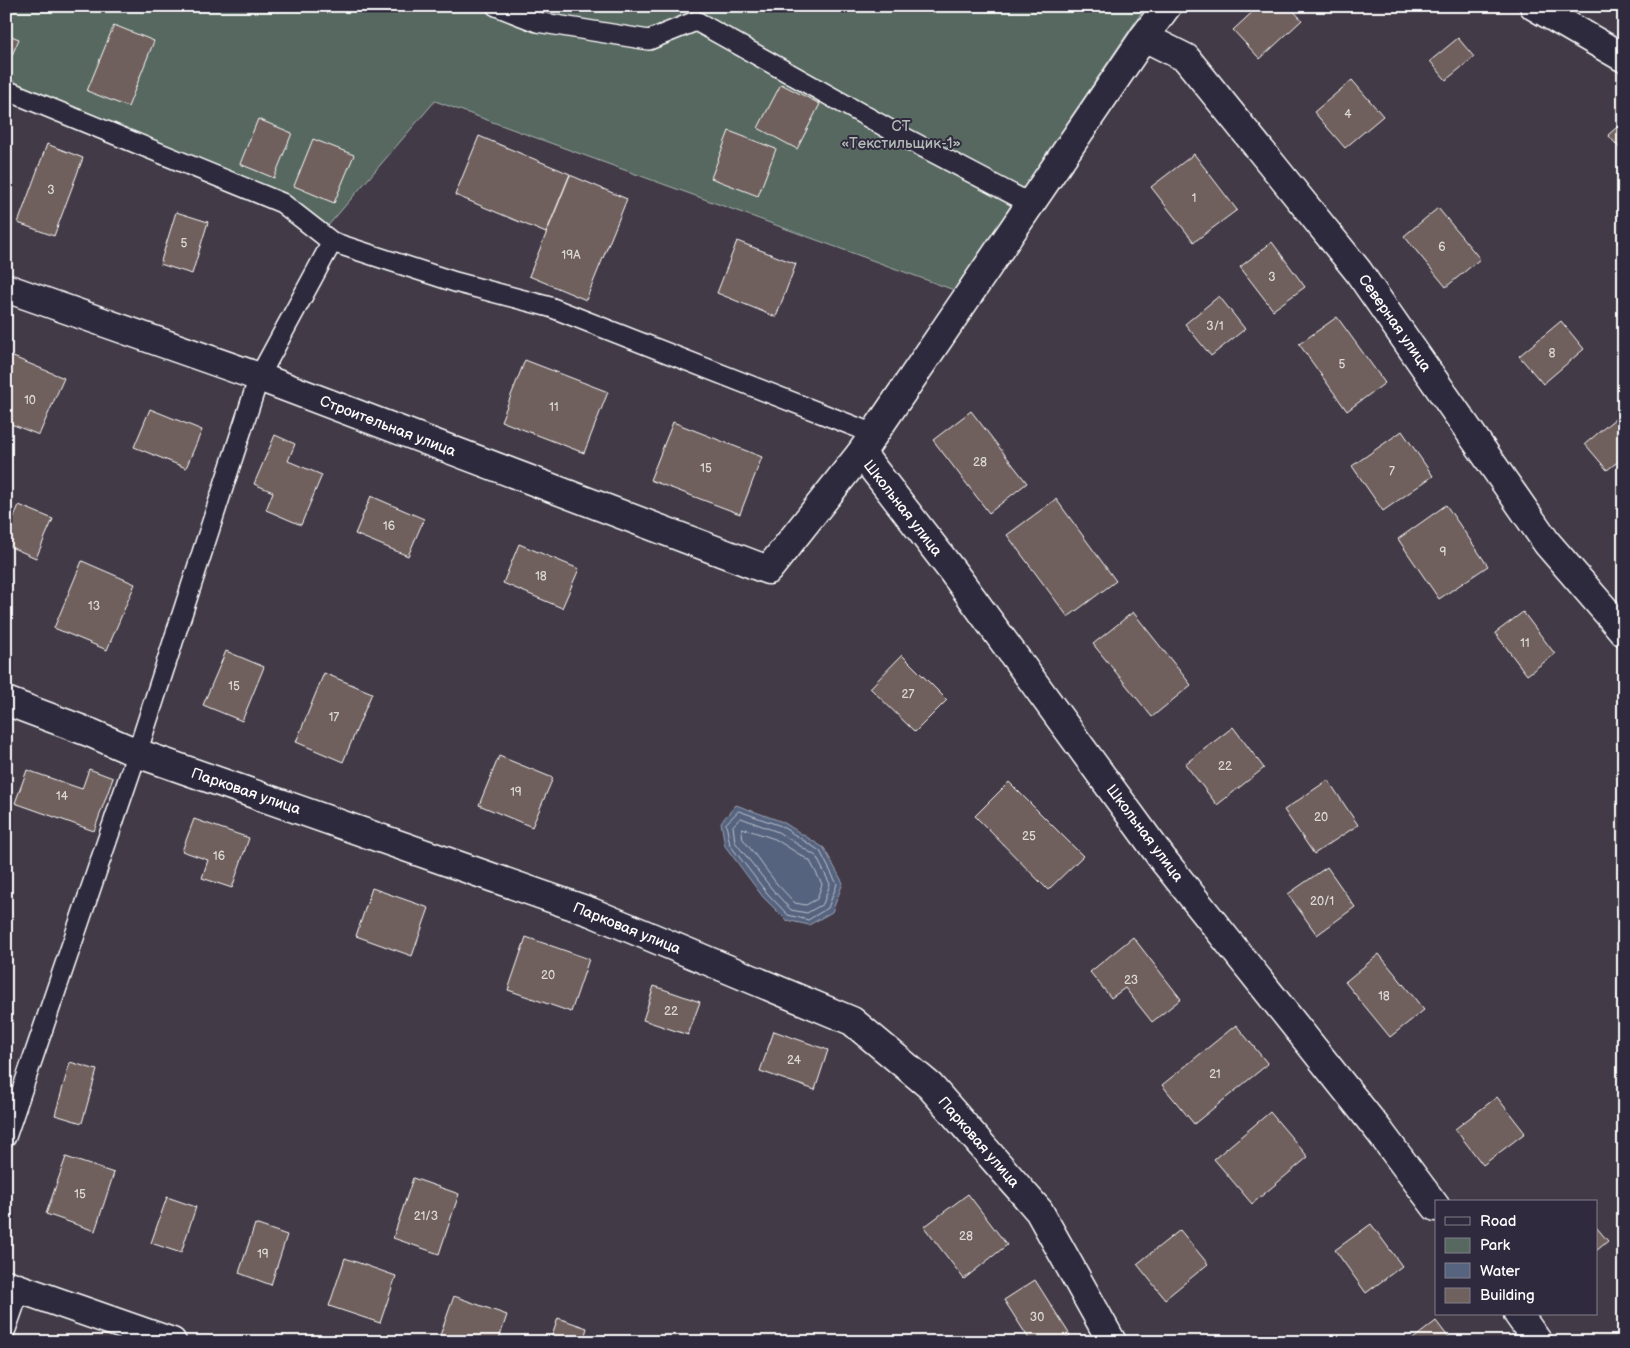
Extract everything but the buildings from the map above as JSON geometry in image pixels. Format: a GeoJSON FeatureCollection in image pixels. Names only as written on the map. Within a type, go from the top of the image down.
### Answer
{"type":"FeatureCollection","features":[{"type":"Feature","properties":{"kind":"street"},"geometry":{"type":"LineString","coordinates":[[868,443],[1167,6]]}},
{"type":"Feature","properties":{"kind":"street"},"geometry":{"type":"LineString","coordinates":[[1534,6],[1624,58]]}},
{"type":"Feature","properties":{"kind":"street","name":"Северная улица"},"geometry":{"type":"LineString","coordinates":[[1144,37],[1186,58],[1352,263],[1547,543],[1624,632]]}},
{"type":"Feature","properties":{"kind":"street","name":"Строительная улица"},"geometry":{"type":"LineString","coordinates":[[6,288],[259,377],[768,570],[868,443]]}},
{"type":"Feature","properties":{"kind":"street","name":"Школьная улица"},"geometry":{"type":"LineString","coordinates":[[868,443],[953,572],[1164,861],[1380,1132],[1435,1206]]}},
{"type":"Feature","properties":{"kind":"street","name":"Парковая улица"},"geometry":{"type":"LineString","coordinates":[[6,701],[91,733],[137,754],[591,912],[852,1021],[930,1086],[1038,1211],[1112,1342]]}},
{"type":"Feature","properties":{"kind":"street"},"geometry":{"type":"LineString","coordinates":[[13,1286],[172,1342]]}},
{"type":"Feature","properties":{"kind":"street"},"geometry":{"type":"LineString","coordinates":[[1519,1316],[1538,1342]]}},
{"type":"Feature","properties":{"kind":"lane"},"geometry":{"type":"LineString","coordinates":[[496,6],[537,22],[649,40],[696,21],[896,133],[1031,204]]}},
{"type":"Feature","properties":{"kind":"lane"},"geometry":{"type":"LineString","coordinates":[[6,90],[282,203],[332,242],[454,282],[550,307],[868,443]]}},
{"type":"Feature","properties":{"kind":"lane"},"geometry":{"type":"LineString","coordinates":[[6,1137],[137,754],[259,377],[332,242]]}},
{"type":"Feature","properties":{"kind":"lane"},"geometry":{"type":"LineString","coordinates":[[6,1328],[13,1286]]}},
{"type":"Feature","properties":{"kind":"green space","name":"СТ «Текстильщик-1»"},"geometry":{"type":"Polygon","coordinates":[[[6,6],[1146,6],[954,290],[435,101],[327,227],[6,90],[6,6]]]}},
{"type":"Feature","properties":{"kind":"water"},"geometry":{"type":"Polygon","coordinates":[[[736,805],[783,822],[824,848],[843,883],[832,912],[809,925],[786,920],[763,897],[725,846],[721,822],[736,805]]]}}]}
